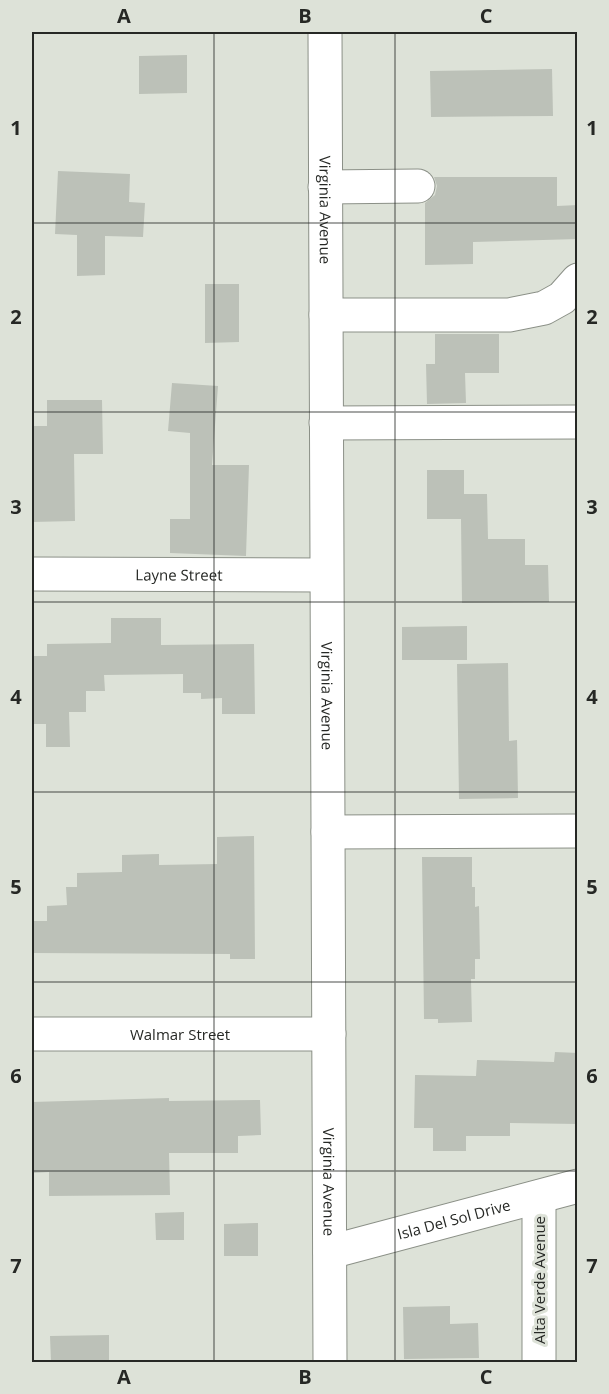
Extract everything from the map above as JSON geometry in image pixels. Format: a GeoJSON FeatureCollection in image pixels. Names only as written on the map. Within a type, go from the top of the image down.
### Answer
{"type":"FeatureCollection","features":[{"type":"Feature","properties":{"kind":"street","name":"Virginia Avenue"},"geometry":{"type":"LineString","coordinates":[[325,32],[330,1362]]}},
{"type":"Feature","properties":{"kind":"street"},"geometry":{"type":"LineString","coordinates":[[325,187],[418,186]]}},
{"type":"Feature","properties":{"kind":"street"},"geometry":{"type":"LineString","coordinates":[[326,315],[509,315],[544,308],[562,298],[578,280]]}},
{"type":"Feature","properties":{"kind":"street"},"geometry":{"type":"LineString","coordinates":[[326,423],[578,422]]}},
{"type":"Feature","properties":{"kind":"street","name":"Layne Street"},"geometry":{"type":"LineString","coordinates":[[32,574],[326,575]]}},
{"type":"Feature","properties":{"kind":"street"},"geometry":{"type":"LineString","coordinates":[[328,832],[578,831]]}},
{"type":"Feature","properties":{"kind":"street","name":"Walmar Street"},"geometry":{"type":"LineString","coordinates":[[32,1034],[329,1034]]}},
{"type":"Feature","properties":{"kind":"street","name":"Isla Del Sol Drive"},"geometry":{"type":"LineString","coordinates":[[330,1252],[578,1186]]}},
{"type":"Feature","properties":{"kind":"street","name":"Alta Verde Avenue"},"geometry":{"type":"LineString","coordinates":[[539,1197],[539,1362]]}},
{"type":"Feature","properties":{"kind":"building"},"geometry":{"type":"Polygon","coordinates":[[[187,55],[187,93],[139,94],[139,56],[187,55]]]}},
{"type":"Feature","properties":{"kind":"building"},"geometry":{"type":"Polygon","coordinates":[[[552,69],[553,116],[431,117],[430,71],[552,69]]]}},
{"type":"Feature","properties":{"kind":"building"},"geometry":{"type":"Polygon","coordinates":[[[58,171],[130,174],[129,202],[145,203],[143,237],[105,236],[105,275],[77,276],[77,235],[55,234],[58,171]]]}},
{"type":"Feature","properties":{"kind":"building"},"geometry":{"type":"Polygon","coordinates":[[[434,177],[557,177],[557,206],[578,205],[578,239],[473,242],[473,264],[425,265],[425,203],[435,195],[437,186],[434,177]]]}},
{"type":"Feature","properties":{"kind":"building"},"geometry":{"type":"Polygon","coordinates":[[[205,284],[239,284],[239,342],[205,343],[205,284]]]}},
{"type":"Feature","properties":{"kind":"building"},"geometry":{"type":"Polygon","coordinates":[[[435,334],[499,334],[499,373],[465,373],[466,403],[427,404],[426,364],[435,364],[435,334]]]}},
{"type":"Feature","properties":{"kind":"building"},"geometry":{"type":"Polygon","coordinates":[[[172,383],[218,386],[212,465],[249,465],[246,556],[170,553],[170,519],[190,519],[190,433],[168,431],[172,383]]]}},
{"type":"Feature","properties":{"kind":"building"},"geometry":{"type":"Polygon","coordinates":[[[47,400],[102,400],[103,454],[74,454],[75,521],[32,522],[32,426],[47,426],[47,400]]]}},
{"type":"Feature","properties":{"kind":"building"},"geometry":{"type":"Polygon","coordinates":[[[427,470],[464,470],[464,494],[487,494],[488,539],[525,539],[525,565],[548,565],[549,602],[462,603],[461,519],[427,519],[427,470]]]}},
{"type":"Feature","properties":{"kind":"building"},"geometry":{"type":"Polygon","coordinates":[[[111,618],[161,618],[161,645],[254,644],[255,714],[222,714],[222,698],[201,699],[201,693],[183,693],[183,674],[104,675],[105,691],[86,691],[86,712],[69,712],[70,747],[46,747],[46,724],[32,724],[32,656],[47,656],[47,644],[111,643],[111,618]]]}},
{"type":"Feature","properties":{"kind":"building"},"geometry":{"type":"Polygon","coordinates":[[[467,626],[467,660],[402,660],[402,627],[467,626]]]}},
{"type":"Feature","properties":{"kind":"building"},"geometry":{"type":"Polygon","coordinates":[[[508,663],[509,741],[517,740],[518,798],[459,799],[457,664],[508,663]]]}},
{"type":"Feature","properties":{"kind":"building"},"geometry":{"type":"Polygon","coordinates":[[[254,836],[255,959],[230,959],[230,954],[32,953],[32,921],[47,921],[47,906],[67,905],[66,887],[77,887],[77,873],[122,872],[122,855],[159,854],[159,865],[217,864],[217,837],[254,836]]]}},
{"type":"Feature","properties":{"kind":"building"},"geometry":{"type":"Polygon","coordinates":[[[422,857],[472,857],[472,887],[475,887],[475,907],[479,906],[480,959],[475,959],[475,979],[471,979],[472,1022],[438,1023],[438,1019],[424,1019],[422,857]]]}},
{"type":"Feature","properties":{"kind":"building"},"geometry":{"type":"Polygon","coordinates":[[[555,1052],[578,1053],[578,1124],[510,1123],[510,1136],[466,1136],[466,1151],[433,1151],[433,1128],[414,1128],[415,1075],[476,1076],[477,1060],[554,1062],[555,1052]]]}},
{"type":"Feature","properties":{"kind":"building"},"geometry":{"type":"Polygon","coordinates":[[[169,1098],[169,1101],[260,1100],[261,1135],[238,1136],[238,1153],[169,1153],[170,1195],[49,1196],[49,1172],[32,1173],[32,1102],[169,1098]]]}},
{"type":"Feature","properties":{"kind":"building"},"geometry":{"type":"Polygon","coordinates":[[[184,1212],[184,1240],[156,1240],[155,1213],[184,1212]]]}},
{"type":"Feature","properties":{"kind":"building"},"geometry":{"type":"Polygon","coordinates":[[[258,1223],[258,1256],[224,1256],[224,1224],[258,1223]]]}},
{"type":"Feature","properties":{"kind":"building"},"geometry":{"type":"Polygon","coordinates":[[[450,1306],[450,1324],[478,1323],[479,1358],[404,1359],[403,1307],[450,1306]]]}},
{"type":"Feature","properties":{"kind":"building"},"geometry":{"type":"Polygon","coordinates":[[[109,1335],[109,1362],[51,1362],[50,1336],[109,1335]]]}}]}
